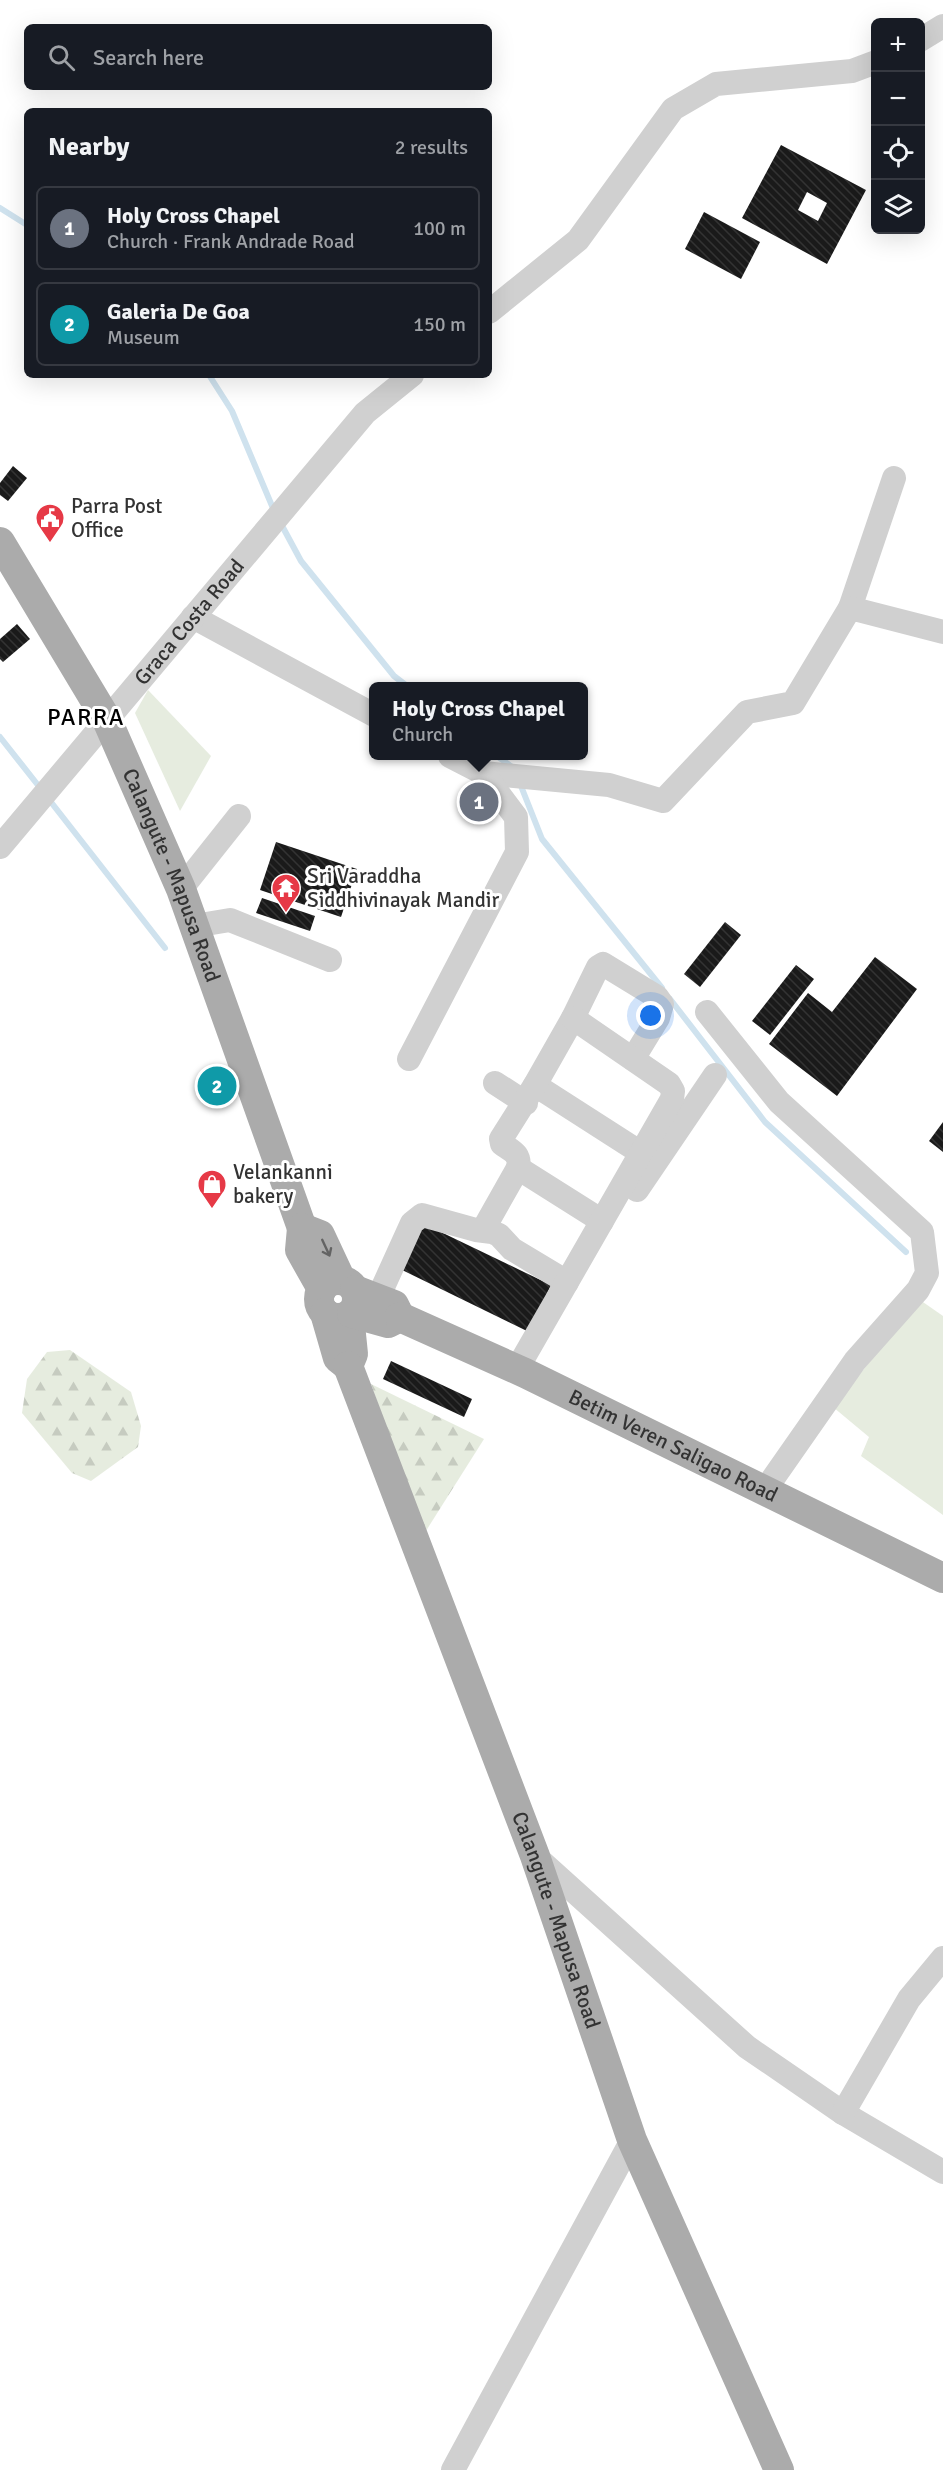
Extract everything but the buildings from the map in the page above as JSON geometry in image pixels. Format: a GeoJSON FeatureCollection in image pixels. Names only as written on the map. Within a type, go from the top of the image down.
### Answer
{"type":"FeatureCollection","features":[{"type":"Feature","properties":{"kind":"main road","name":"Calangute - Mapusa Road"},"geometry":{"type":"LineString","coordinates":[[0,542],[107,720],[181,889],[302,1228],[300,1250],[353,1302],[353,1353],[348,1366],[535,1856],[632,2140],[779,2470]]}},
{"type":"Feature","properties":{"kind":"main road","name":"Betim Veren Saligao Road"},"geometry":{"type":"LineString","coordinates":[[353,1302],[521,1371],[943,1578]]}},
{"type":"Feature","properties":{"kind":"street"},"geometry":{"type":"LineString","coordinates":[[925,37],[943,26]]}},
{"type":"Feature","properties":{"kind":"street"},"geometry":{"type":"LineString","coordinates":[[492,310],[578,240],[673,109],[716,84],[852,71],[871,64]]}},
{"type":"Feature","properties":{"kind":"street","name":"Graca Costa Road"},"geometry":{"type":"LineString","coordinates":[[0,847],[365,413],[408,378]]}},
{"type":"Feature","properties":{"kind":"street"},"geometry":{"type":"LineString","coordinates":[[458,760],[483,773],[609,785],[663,801],[747,712],[793,704],[850,608],[894,478]]}},
{"type":"Feature","properties":{"kind":"street"},"geometry":{"type":"LineString","coordinates":[[850,608],[943,632]]}},
{"type":"Feature","properties":{"kind":"street"},"geometry":{"type":"LineString","coordinates":[[193,618],[369,712]]}},
{"type":"Feature","properties":{"kind":"street"},"geometry":{"type":"LineString","coordinates":[[409,1059],[517,852],[516,817],[483,773]]}},
{"type":"Feature","properties":{"kind":"street"},"geometry":{"type":"LineString","coordinates":[[181,889],[239,816]]}},
{"type":"Feature","properties":{"kind":"street"},"geometry":{"type":"LineString","coordinates":[[194,926],[230,920],[330,960]]}},
{"type":"Feature","properties":{"kind":"street"},"geometry":{"type":"LineString","coordinates":[[483,1230],[520,1161],[517,1154],[502,1144],[501,1139],[530,1094],[573,1018],[598,967],[603,964],[657,997],[662,1004],[662,1011],[633,1059]]}},
{"type":"Feature","properties":{"kind":"street"},"geometry":{"type":"LineString","coordinates":[[707,1012],[779,1102],[922,1232],[927,1273],[918,1290],[855,1361],[765,1490]]}},
{"type":"Feature","properties":{"kind":"street"},"geometry":{"type":"LineString","coordinates":[[521,1371],[567,1282],[672,1099],[673,1090],[669,1084],[573,1018]]}},
{"type":"Feature","properties":{"kind":"street"},"geometry":{"type":"LineString","coordinates":[[521,1371],[623,1211],[715,1076]]}},
{"type":"Feature","properties":{"kind":"street"},"geometry":{"type":"LineString","coordinates":[[495,1083],[530,1094],[641,1154]]}},
{"type":"Feature","properties":{"kind":"street"},"geometry":{"type":"LineString","coordinates":[[518,1168],[602,1221]]}},
{"type":"Feature","properties":{"kind":"street"},"geometry":{"type":"LineString","coordinates":[[353,1302],[416,1218],[422,1215],[499,1235],[512,1250],[567,1282]]}},
{"type":"Feature","properties":{"kind":"street"},"geometry":{"type":"LineString","coordinates":[[535,1856],[747,2047],[843,2113],[943,2172]]}},
{"type":"Feature","properties":{"kind":"street"},"geometry":{"type":"LineString","coordinates":[[843,2113],[909,1999],[943,1958]]}},
{"type":"Feature","properties":{"kind":"street"},"geometry":{"type":"LineString","coordinates":[[453,2470],[632,2140]]}},
{"type":"Feature","properties":{"kind":"green space"},"geometry":{"type":"Polygon","coordinates":[[[148,690],[211,756],[180,811],[135,713],[148,690]]]}},
{"type":"Feature","properties":{"kind":"green space"},"geometry":{"type":"Polygon","coordinates":[[[920,1300],[943,1316],[943,1515],[861,1456],[869,1437],[833,1407],[920,1300]]]}},
{"type":"Feature","properties":{"kind":"green space"},"geometry":{"type":"Polygon","coordinates":[[[70,1350],[131,1392],[141,1426],[138,1447],[91,1481],[72,1473],[22,1413],[27,1379],[47,1352],[70,1350]]]}},
{"type":"Feature","properties":{"kind":"green space"},"geometry":{"type":"Polygon","coordinates":[[[371,1384],[484,1439],[424,1534],[371,1384]]]}},
{"type":"Feature","properties":{"kind":"waterway"},"geometry":{"type":"LineString","coordinates":[[0,208],[24,223]]}},
{"type":"Feature","properties":{"kind":"waterway"},"geometry":{"type":"LineString","coordinates":[[211,378],[232,411],[275,513]]}},
{"type":"Feature","properties":{"kind":"waterway"},"geometry":{"type":"LineString","coordinates":[[280,522],[301,561],[394,676],[402,682]]}},
{"type":"Feature","properties":{"kind":"waterway"},"geometry":{"type":"LineString","coordinates":[[0,737],[41,789]]}},
{"type":"Feature","properties":{"kind":"waterway"},"geometry":{"type":"LineString","coordinates":[[502,760],[512,767]]}},
{"type":"Feature","properties":{"kind":"waterway"},"geometry":{"type":"LineString","coordinates":[[519,781],[542,839],[662,988]]}},
{"type":"Feature","properties":{"kind":"waterway"},"geometry":{"type":"LineString","coordinates":[[47,797],[165,948]]}},
{"type":"Feature","properties":{"kind":"waterway"},"geometry":{"type":"LineString","coordinates":[[670,999],[765,1122],[906,1252]]}},
{"type":"Feature","properties":{"kind":"place","name":"Parra Post Office"},"geometry":{"type":"Point","coordinates":[50,544]}},
{"type":"Feature","properties":{"kind":"place","name":"Holy Cross Chapel"},"geometry":{"type":"Point","coordinates":[479,802]}},
{"type":"Feature","properties":{"kind":"place","name":"Sri Varaddha Siddhivinayak Mandir"},"geometry":{"type":"Point","coordinates":[286,914]}},
{"type":"Feature","properties":{"kind":"place","name":"Galeria De Goa"},"geometry":{"type":"Point","coordinates":[217,1086]}},
{"type":"Feature","properties":{"kind":"place","name":"Velankanni bakery"},"geometry":{"type":"Point","coordinates":[212,1210]}},
{"type":"Feature","properties":{"kind":"district","name":"PARRA"},"geometry":{"type":"Point","coordinates":[86,717]}}]}
